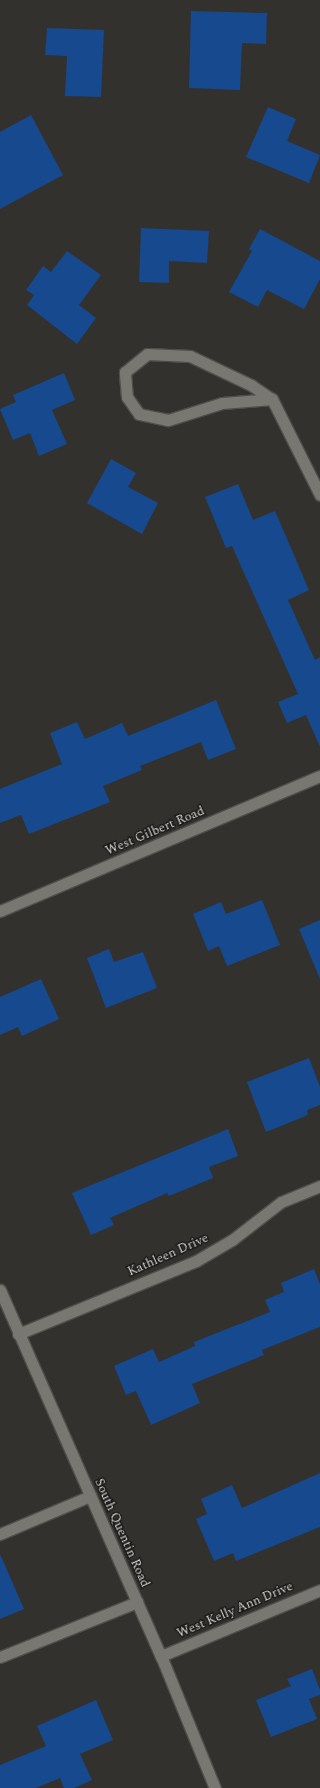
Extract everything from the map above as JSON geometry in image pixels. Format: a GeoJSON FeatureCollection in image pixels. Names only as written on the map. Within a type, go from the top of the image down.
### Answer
{"type":"FeatureCollection","features":[{"type":"Feature","properties":{"kind":"street"},"geometry":{"type":"LineString","coordinates":[[272,399],[222,403],[168,420],[139,414],[127,397],[125,372],[147,354],[190,356],[251,385],[272,399],[320,495]]}},
{"type":"Feature","properties":{"kind":"street","name":"West Gilbert Road"},"geometry":{"type":"LineString","coordinates":[[0,911],[320,776]]}},
{"type":"Feature","properties":{"kind":"street","name":"Kathleen Drive"},"geometry":{"type":"LineString","coordinates":[[18,1334],[196,1261],[232,1240],[281,1202],[320,1186]]}},
{"type":"Feature","properties":{"kind":"street","name":"South Quentin Road"},"geometry":{"type":"LineString","coordinates":[[0,1290],[3,1306],[18,1334],[161,1656],[215,1788]]}},
{"type":"Feature","properties":{"kind":"street"},"geometry":{"type":"LineString","coordinates":[[0,1534],[90,1496]]}},
{"type":"Feature","properties":{"kind":"street","name":"West Kelly Ann Drive"},"geometry":{"type":"LineString","coordinates":[[161,1656],[320,1590]]}},
{"type":"Feature","properties":{"kind":"street"},"geometry":{"type":"LineString","coordinates":[[0,1657],[137,1602]]}},
{"type":"Feature","properties":{"kind":"building"},"geometry":{"type":"Polygon","coordinates":[[[191,11],[267,13],[266,44],[242,43],[240,90],[189,88],[191,11]]]}},
{"type":"Feature","properties":{"kind":"building"},"geometry":{"type":"Polygon","coordinates":[[[47,28],[104,30],[101,97],[65,96],[67,56],[45,55],[47,28]]]}},
{"type":"Feature","properties":{"kind":"building"},"geometry":{"type":"Polygon","coordinates":[[[268,107],[296,119],[287,141],[320,155],[309,183],[246,157],[268,107]]]}},
{"type":"Feature","properties":{"kind":"building"},"geometry":{"type":"Polygon","coordinates":[[[31,115],[63,175],[0,209],[0,132],[31,115]]]}},
{"type":"Feature","properties":{"kind":"building"},"geometry":{"type":"Polygon","coordinates":[[[141,228],[209,231],[207,263],[169,261],[169,283],[139,282],[141,228]]]}},
{"type":"Feature","properties":{"kind":"building"},"geometry":{"type":"Polygon","coordinates":[[[260,229],[320,261],[320,279],[304,309],[267,290],[258,307],[229,292],[252,251],[249,249],[260,229]]]}},
{"type":"Feature","properties":{"kind":"building"},"geometry":{"type":"Polygon","coordinates":[[[67,251],[101,275],[79,305],[96,318],[77,344],[27,305],[34,295],[26,290],[43,266],[51,272],[67,251]]]}},
{"type":"Feature","properties":{"kind":"building"},"geometry":{"type":"Polygon","coordinates":[[[64,373],[75,400],[52,410],[67,444],[39,456],[30,433],[13,440],[0,409],[16,402],[13,395],[64,373]]]}},
{"type":"Feature","properties":{"kind":"building"},"geometry":{"type":"Polygon","coordinates":[[[111,459],[136,473],[128,487],[158,503],[142,534],[87,503],[111,459]]]}},
{"type":"Feature","properties":{"kind":"building"},"geometry":{"type":"Polygon","coordinates":[[[238,484],[253,520],[275,511],[309,590],[288,600],[315,660],[320,657],[320,747],[306,715],[287,723],[278,702],[298,694],[232,546],[226,548],[205,497],[238,484]]]}},
{"type":"Feature","properties":{"kind":"building"},"geometry":{"type":"Polygon","coordinates":[[[216,700],[236,749],[208,760],[201,742],[140,766],[142,770],[103,786],[110,802],[29,834],[21,815],[0,823],[0,789],[62,764],[50,733],[77,722],[85,739],[122,723],[128,736],[216,700]]]}},
{"type":"Feature","properties":{"kind":"building"},"geometry":{"type":"Polygon","coordinates":[[[262,900],[280,945],[227,966],[219,946],[208,951],[193,914],[221,902],[226,914],[262,900]]]}},
{"type":"Feature","properties":{"kind":"building"},"geometry":{"type":"Polygon","coordinates":[[[320,920],[320,979],[299,929],[320,920]]]}},
{"type":"Feature","properties":{"kind":"building"},"geometry":{"type":"Polygon","coordinates":[[[109,949],[114,962],[143,952],[157,988],[106,1008],[87,958],[109,949]]]}},
{"type":"Feature","properties":{"kind":"building"},"geometry":{"type":"Polygon","coordinates":[[[41,979],[59,1019],[22,1036],[18,1027],[0,1035],[0,997],[41,979]]]}},
{"type":"Feature","properties":{"kind":"building"},"geometry":{"type":"Polygon","coordinates":[[[309,1058],[320,1087],[320,1105],[307,1110],[308,1115],[266,1132],[247,1082],[309,1058]]]}},
{"type":"Feature","properties":{"kind":"building"},"geometry":{"type":"Polygon","coordinates":[[[228,1129],[238,1156],[209,1167],[213,1178],[169,1196],[167,1193],[110,1218],[114,1225],[91,1235],[72,1193],[228,1129]]]}},
{"type":"Feature","properties":{"kind":"building"},"geometry":{"type":"Polygon","coordinates":[[[314,1269],[320,1284],[320,1327],[262,1350],[264,1355],[192,1384],[200,1403],[151,1425],[136,1391],[126,1395],[114,1366],[153,1349],[159,1362],[195,1346],[194,1342],[270,1312],[265,1300],[284,1292],[281,1283],[314,1269]]]}},
{"type":"Feature","properties":{"kind":"building"},"geometry":{"type":"Polygon","coordinates":[[[320,1473],[320,1527],[236,1561],[233,1553],[214,1561],[196,1519],[207,1514],[201,1499],[232,1485],[242,1508],[320,1473]]]}},
{"type":"Feature","properties":{"kind":"building"},"geometry":{"type":"Polygon","coordinates":[[[0,1554],[24,1609],[0,1619],[0,1554]]]}},
{"type":"Feature","properties":{"kind":"building"},"geometry":{"type":"Polygon","coordinates":[[[312,1669],[320,1690],[320,1695],[309,1699],[317,1719],[271,1737],[256,1700],[291,1686],[287,1679],[312,1669]]]}},
{"type":"Feature","properties":{"kind":"building"},"geometry":{"type":"Polygon","coordinates":[[[96,1700],[113,1740],[80,1754],[92,1780],[74,1788],[64,1788],[60,1778],[36,1788],[0,1788],[0,1765],[46,1746],[37,1726],[96,1700]]]}}]}
